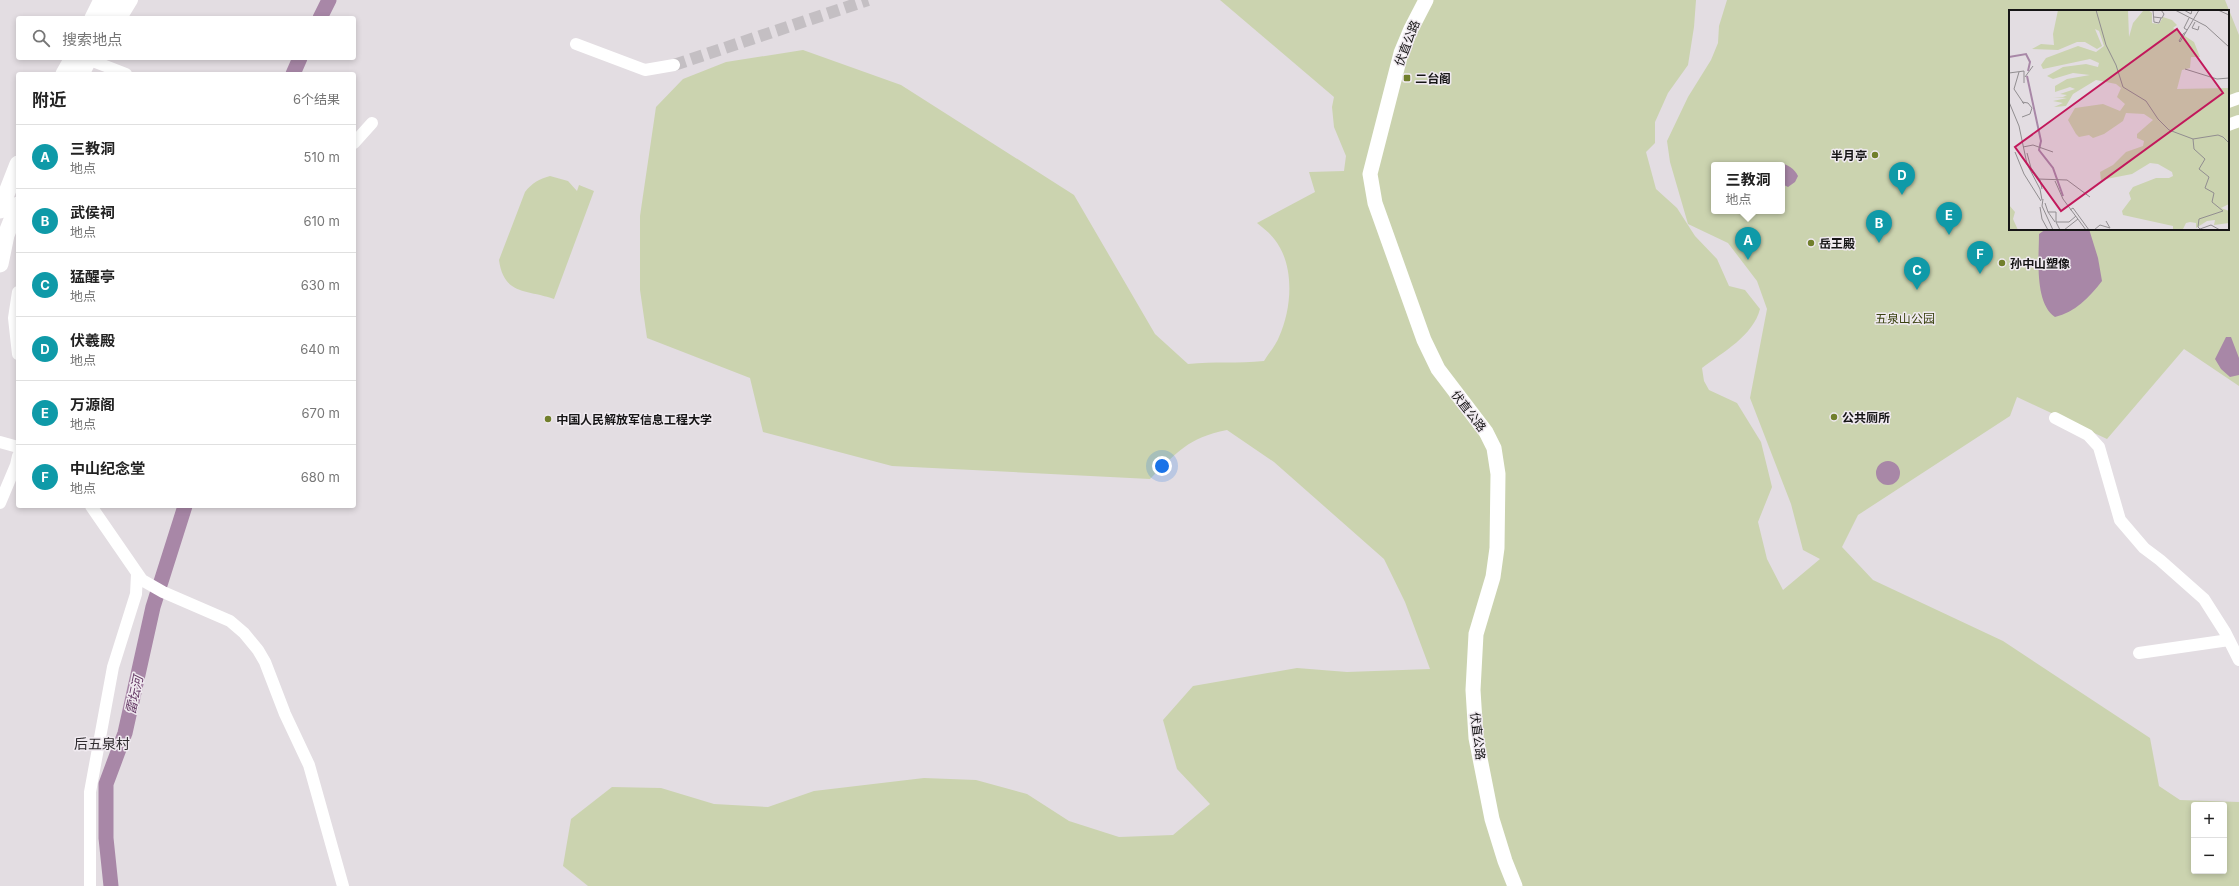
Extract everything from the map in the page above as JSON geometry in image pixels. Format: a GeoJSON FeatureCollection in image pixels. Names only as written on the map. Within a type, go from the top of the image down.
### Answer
{"type":"FeatureCollection","features":[{"type":"Feature","properties":{"kind":"highway"},"geometry":{"type":"LineString","coordinates":[[94,16],[102,0]]}},
{"type":"Feature","properties":{"kind":"highway"},"geometry":{"type":"LineString","coordinates":[[110,16],[117,0]]}},
{"type":"Feature","properties":{"kind":"highway"},"geometry":{"type":"LineString","coordinates":[[67,72],[84,61]]}},
{"type":"Feature","properties":{"kind":"highway"},"geometry":{"type":"LineString","coordinates":[[0,210],[16,169]]}},
{"type":"Feature","properties":{"kind":"highway"},"geometry":{"type":"LineString","coordinates":[[0,264],[6,235],[16,210]]}},
{"type":"Feature","properties":{"kind":"main road","name":"伏直公路"},"geometry":{"type":"LineString","coordinates":[[1426,0],[1410,28],[1401,53],[1370,174],[1371,185],[1422,332],[1438,369],[1486,432],[1494,448],[1498,474],[1497,548],[1493,577],[1476,634],[1473,690],[1476,738],[1492,819],[1505,861],[1515,886]]}},
{"type":"Feature","properties":{"kind":"street"},"geometry":{"type":"LineString","coordinates":[[121,16],[132,0]]}},
{"type":"Feature","properties":{"kind":"street"},"geometry":{"type":"LineString","coordinates":[[576,44],[645,70],[674,65]]}},
{"type":"Feature","properties":{"kind":"street"},"geometry":{"type":"LineString","coordinates":[[84,61],[120,72]]}},
{"type":"Feature","properties":{"kind":"street"},"geometry":{"type":"LineString","coordinates":[[2229,102],[2239,98]]}},
{"type":"Feature","properties":{"kind":"street"},"geometry":{"type":"LineString","coordinates":[[2229,125],[2239,120]]}},
{"type":"Feature","properties":{"kind":"street"},"geometry":{"type":"LineString","coordinates":[[356,141],[372,123]]}},
{"type":"Feature","properties":{"kind":"street"},"geometry":{"type":"LineString","coordinates":[[16,305],[14,318],[16,336]]}},
{"type":"Feature","properties":{"kind":"street"},"geometry":{"type":"LineString","coordinates":[[2055,418],[2088,435],[2099,447],[2120,520],[2144,548],[2160,560],[2204,599],[2229,640],[2239,660]]}},
{"type":"Feature","properties":{"kind":"street"},"geometry":{"type":"LineString","coordinates":[[0,442],[16,446]]}},
{"type":"Feature","properties":{"kind":"street"},"geometry":{"type":"LineString","coordinates":[[0,503],[16,465]]}},
{"type":"Feature","properties":{"kind":"street"},"geometry":{"type":"LineString","coordinates":[[92,508],[140,577],[163,592],[230,621],[251,641],[265,662],[285,714],[309,765],[343,886]]}},
{"type":"Feature","properties":{"kind":"street"},"geometry":{"type":"LineString","coordinates":[[90,886],[90,792],[113,667],[140,577]]}},
{"type":"Feature","properties":{"kind":"street"},"geometry":{"type":"LineString","coordinates":[[2139,653],[2229,640]]}},
{"type":"Feature","properties":{"kind":"green space","name":"五泉山公园"},"geometry":{"type":"Polygon","coordinates":[[[1220,0],[1696,0],[1694,27],[1688,65],[1668,93],[1655,122],[1655,143],[1646,152],[1656,189],[1677,208],[1695,236],[1717,259],[1729,286],[1745,290],[1760,309],[1756,319],[1744,335],[1736,343],[1702,368],[1704,381],[1709,390],[1737,403],[1761,442],[1772,487],[1758,522],[1767,559],[1783,590],[1820,559],[1803,550],[1791,504],[1750,398],[1767,309],[1757,281],[1728,243],[1688,224],[1670,162],[1667,141],[1688,97],[1711,60],[1718,43],[1719,26],[1727,0],[2225,0],[2229,10],[2239,35],[2239,386],[2184,349],[2107,439],[2017,397],[2010,416],[1858,515],[1842,547],[1873,580],[2003,641],[2150,738],[2159,786],[2180,800],[2239,802],[2239,886],[588,886],[563,866],[571,819],[612,787],[661,788],[714,804],[768,807],[814,791],[924,778],[976,780],[1027,794],[1069,821],[1119,837],[1173,835],[1210,804],[1177,769],[1163,720],[1193,686],[1297,668],[1347,672],[1430,669],[1405,602],[1384,559],[1274,462],[1227,430],[1202,437],[1184,447],[1150,479],[892,466],[763,432],[750,378],[647,338],[640,290],[640,216],[656,107],[683,79],[726,62],[803,50],[901,85],[1074,195],[1155,334],[1188,364],[1264,361],[1276,343],[1287,313],[1289,300],[1288,274],[1286,262],[1281,250],[1273,237],[1257,223],[1315,192],[1309,172],[1344,171],[1346,156],[1334,127],[1332,107],[1334,97],[1220,0]]]}},
{"type":"Feature","properties":{"kind":"green space"},"geometry":{"type":"Polygon","coordinates":[[[550,176],[568,181],[577,191],[579,185],[594,191],[554,299],[526,292],[511,286],[502,272],[499,260],[525,192],[530,186],[542,178],[550,176]]]}},
{"type":"Feature","properties":{"kind":"shaded area"},"geometry":{"type":"Polygon","coordinates":[[[1785,164],[1795,171],[1798,176],[1795,182],[1788,187],[1785,186],[1785,164]]]}},
{"type":"Feature","properties":{"kind":"shaded area"},"geometry":{"type":"Polygon","coordinates":[[[2045,230],[2089,230],[2098,258],[2102,281],[2081,304],[2069,312],[2055,317],[2048,310],[2041,291],[2039,279],[2039,234],[2045,230]]]}},
{"type":"Feature","properties":{"kind":"shaded area"},"geometry":{"type":"Polygon","coordinates":[[[2226,337],[2231,337],[2239,358],[2239,375],[2230,377],[2221,369],[2215,359],[2226,337]]]}},
{"type":"Feature","properties":{"kind":"shaded area"},"geometry":{"type":"Polygon","coordinates":[[[1888,461],[1893,462],[1899,468],[1899,478],[1893,484],[1888,485],[1883,484],[1877,478],[1876,473],[1877,468],[1883,462],[1888,461]]]}},
{"type":"Feature","properties":{"kind":"waterway","name":"雷坛河"},"geometry":{"type":"LineString","coordinates":[[321,16],[329,0]]}},
{"type":"Feature","properties":{"kind":"waterway","name":"雷坛河"},"geometry":{"type":"LineString","coordinates":[[294,72],[299,60]]}},
{"type":"Feature","properties":{"kind":"waterway","name":"雷坛河"},"geometry":{"type":"LineString","coordinates":[[111,886],[106,838],[106,784],[125,733],[153,607],[184,508]]}},
{"type":"Feature","properties":{"kind":"tunnel"},"geometry":{"type":"LineString","coordinates":[[674,65],[868,0]]}},
{"type":"Feature","properties":{"kind":"place","name":"二台阁"},"geometry":{"type":"Point","coordinates":[1407,78]}},
{"type":"Feature","properties":{"kind":"place","name":"半月亭"},"geometry":{"type":"Point","coordinates":[1875,155]}},
{"type":"Feature","properties":{"kind":"place","name":"伏羲殿"},"geometry":{"type":"Point","coordinates":[1902,195]}},
{"type":"Feature","properties":{"kind":"place","name":"万源阁"},"geometry":{"type":"Point","coordinates":[1949,235]}},
{"type":"Feature","properties":{"kind":"place","name":"岳王殿"},"geometry":{"type":"Point","coordinates":[1811,243]}},
{"type":"Feature","properties":{"kind":"place","name":"武侯祠"},"geometry":{"type":"Point","coordinates":[1879,243]}},
{"type":"Feature","properties":{"kind":"place","name":"三教洞"},"geometry":{"type":"Point","coordinates":[1748,260]}},
{"type":"Feature","properties":{"kind":"place","name":"孙中山塑像"},"geometry":{"type":"Point","coordinates":[2002,263]}},
{"type":"Feature","properties":{"kind":"place","name":"中山纪念堂"},"geometry":{"type":"Point","coordinates":[1980,274]}},
{"type":"Feature","properties":{"kind":"place","name":"猛醒亭"},"geometry":{"type":"Point","coordinates":[1917,290]}},
{"type":"Feature","properties":{"kind":"place","name":"公共厕所"},"geometry":{"type":"Point","coordinates":[1834,417]}},
{"type":"Feature","properties":{"kind":"place","name":"中国人民解放军信息工程大学"},"geometry":{"type":"Point","coordinates":[548,419]}},
{"type":"Feature","properties":{"kind":"district","name":"后五泉村"},"geometry":{"type":"Point","coordinates":[102,743]}}]}
